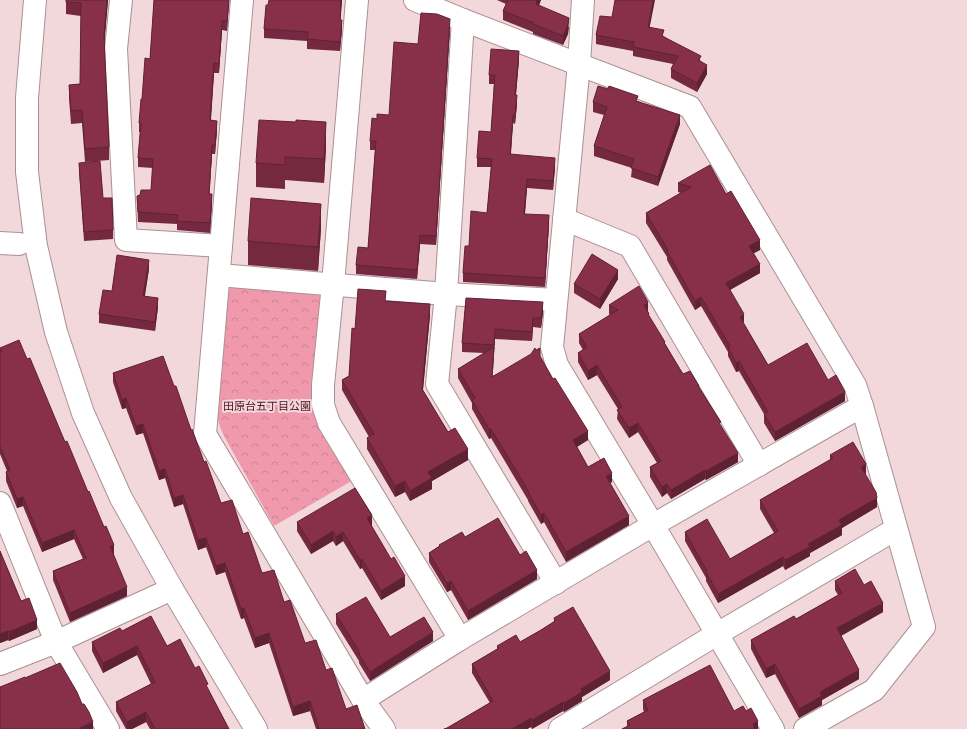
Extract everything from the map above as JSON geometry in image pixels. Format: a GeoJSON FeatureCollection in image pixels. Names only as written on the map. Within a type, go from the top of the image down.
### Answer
{"type":"FeatureCollection","features":[{"type":"Feature","properties":{"kind":"street"},"geometry":{"type":"LineString","coordinates":[[35,0],[27,98],[27,172],[36,246],[56,332],[83,413],[118,491],[172,589],[256,729]]}},
{"type":"Feature","properties":{"kind":"street"},"geometry":{"type":"LineString","coordinates":[[121,0],[116,48],[126,240],[221,246]]}},
{"type":"Feature","properties":{"kind":"street"},"geometry":{"type":"LineString","coordinates":[[242,0],[205,434],[363,700],[384,729]]}},
{"type":"Feature","properties":{"kind":"street"},"geometry":{"type":"LineString","coordinates":[[357,0],[323,386],[323,405],[329,422],[460,639]]}},
{"type":"Feature","properties":{"kind":"street"},"geometry":{"type":"LineString","coordinates":[[415,0],[463,20],[690,107],[855,385],[924,627],[874,690],[805,729]]}},
{"type":"Feature","properties":{"kind":"street"},"geometry":{"type":"LineString","coordinates":[[583,0],[579,64],[552,347],[557,365],[773,729]]}},
{"type":"Feature","properties":{"kind":"street"},"geometry":{"type":"LineString","coordinates":[[463,20],[446,294],[437,384],[556,583]]}},
{"type":"Feature","properties":{"kind":"street"},"geometry":{"type":"LineString","coordinates":[[564,219],[630,246],[759,465]]}},
{"type":"Feature","properties":{"kind":"street"},"geometry":{"type":"LineString","coordinates":[[218,275],[446,294],[556,300]]}},
{"type":"Feature","properties":{"kind":"street"},"geometry":{"type":"LineString","coordinates":[[363,700],[460,639],[862,406]]}},
{"type":"Feature","properties":{"kind":"street"},"geometry":{"type":"LineString","coordinates":[[0,503],[5,528],[56,642],[108,729]]}},
{"type":"Feature","properties":{"kind":"street"},"geometry":{"type":"LineString","coordinates":[[560,729],[717,634],[896,529]]}},
{"type":"Feature","properties":{"kind":"street"},"geometry":{"type":"LineString","coordinates":[[0,664],[56,642],[172,589]]}},
{"type":"Feature","properties":{"kind":"green space","name":"田原台五丁目公園"},"geometry":{"type":"Polygon","coordinates":[[[237,282],[323,293],[316,377],[315,415],[355,479],[274,526],[224,436],[217,416],[228,290],[237,282]]]}},
{"type":"Feature","properties":{"kind":"building"},"geometry":{"type":"Polygon","coordinates":[[[66,0],[107,0],[104,35],[109,147],[85,149],[82,110],[71,111],[69,85],[80,84],[81,3],[66,2],[66,0]]]}},
{"type":"Feature","properties":{"kind":"building"},"geometry":{"type":"Polygon","coordinates":[[[154,0],[229,0],[227,21],[222,21],[219,64],[214,63],[210,120],[217,121],[215,145],[212,145],[209,194],[212,194],[210,223],[177,221],[178,215],[138,212],[137,196],[140,195],[141,190],[151,190],[153,159],[138,158],[141,123],[139,123],[145,58],[150,59],[154,0]]]}},
{"type":"Feature","properties":{"kind":"building"},"geometry":{"type":"Polygon","coordinates":[[[269,0],[341,0],[340,20],[342,20],[340,42],[307,39],[308,32],[264,29],[266,5],[268,5],[269,0]]]}},
{"type":"Feature","properties":{"kind":"building"},"geometry":{"type":"Polygon","coordinates":[[[508,0],[537,0],[536,4],[569,18],[563,36],[503,11],[508,0]]]}},
{"type":"Feature","properties":{"kind":"building"},"geometry":{"type":"Polygon","coordinates":[[[615,0],[653,0],[648,27],[664,30],[662,36],[701,56],[698,60],[707,65],[697,83],[671,69],[678,56],[633,47],[634,42],[596,35],[600,16],[612,17],[615,0]]]}},
{"type":"Feature","properties":{"kind":"building"},"geometry":{"type":"Polygon","coordinates":[[[421,13],[437,14],[450,19],[436,236],[420,235],[417,270],[356,265],[358,247],[368,248],[376,141],[370,141],[372,118],[377,119],[377,114],[389,115],[394,42],[418,44],[421,13]]]}},
{"type":"Feature","properties":{"kind":"building"},"geometry":{"type":"Polygon","coordinates":[[[491,49],[519,51],[515,95],[517,95],[515,115],[513,115],[510,154],[555,158],[553,181],[527,179],[524,214],[549,215],[545,278],[463,273],[465,246],[469,246],[471,211],[487,213],[492,159],[477,158],[479,131],[491,132],[495,75],[489,75],[491,49]]]}},
{"type":"Feature","properties":{"kind":"building"},"geometry":{"type":"Polygon","coordinates":[[[598,86],[608,89],[609,86],[638,96],[636,101],[680,115],[658,177],[631,168],[634,159],[594,146],[607,107],[593,102],[598,86]]]}},
{"type":"Feature","properties":{"kind":"building"},"geometry":{"type":"Polygon","coordinates":[[[259,120],[326,122],[324,159],[285,157],[285,165],[256,163],[259,120]]]}},
{"type":"Feature","properties":{"kind":"building"},"geometry":{"type":"Polygon","coordinates":[[[100,161],[103,198],[112,198],[113,230],[84,232],[79,163],[100,161]]]}},
{"type":"Feature","properties":{"kind":"building"},"geometry":{"type":"Polygon","coordinates":[[[710,165],[726,194],[731,191],[760,240],[749,246],[760,264],[726,283],[744,314],[740,317],[768,365],[807,343],[828,380],[836,375],[845,392],[775,432],[764,414],[768,412],[739,361],[736,363],[728,347],[730,346],[701,297],[695,301],[667,251],[668,250],[646,213],[691,187],[678,183],[710,165]]]}},
{"type":"Feature","properties":{"kind":"building"},"geometry":{"type":"Polygon","coordinates":[[[251,198],[321,204],[318,247],[248,241],[251,198]]]}},
{"type":"Feature","properties":{"kind":"building"},"geometry":{"type":"Polygon","coordinates":[[[592,254],[618,270],[600,299],[574,284],[592,254]]]}},
{"type":"Feature","properties":{"kind":"building"},"geometry":{"type":"Polygon","coordinates":[[[117,255],[149,260],[143,296],[158,298],[155,322],[99,314],[103,290],[112,291],[117,255]]]}},
{"type":"Feature","properties":{"kind":"building"},"geometry":{"type":"Polygon","coordinates":[[[639,286],[648,302],[644,305],[665,342],[664,343],[683,374],[690,371],[721,422],[719,423],[738,453],[671,490],[667,484],[662,487],[650,467],[661,461],[638,423],[629,428],[617,410],[622,407],[597,365],[588,371],[578,353],[587,347],[579,334],[618,310],[609,305],[639,286]]]}},
{"type":"Feature","properties":{"kind":"building"},"geometry":{"type":"Polygon","coordinates":[[[358,289],[386,291],[385,301],[430,304],[422,389],[448,432],[455,428],[468,449],[428,472],[432,478],[410,491],[405,481],[395,486],[367,438],[374,434],[342,380],[349,376],[352,328],[355,329],[358,289]]]}},
{"type":"Feature","properties":{"kind":"building"},"geometry":{"type":"Polygon","coordinates":[[[466,298],[543,302],[541,318],[533,318],[532,332],[495,329],[494,345],[462,343],[466,298]]]}},
{"type":"Feature","properties":{"kind":"building"},"geometry":{"type":"Polygon","coordinates":[[[19,340],[27,359],[30,358],[65,442],[67,441],[104,527],[106,526],[114,545],[110,546],[127,587],[70,613],[53,571],[86,558],[74,530],[42,543],[23,497],[17,499],[6,472],[10,470],[0,446],[0,352],[2,351],[0,348],[19,340]]]}},
{"type":"Feature","properties":{"kind":"building"},"geometry":{"type":"Polygon","coordinates":[[[494,347],[492,377],[531,354],[535,348],[536,350],[540,348],[540,356],[553,379],[555,378],[588,431],[573,440],[588,467],[604,458],[612,473],[606,476],[629,516],[566,552],[544,513],[541,515],[491,429],[489,429],[472,400],[475,398],[458,369],[494,347]]]}},
{"type":"Feature","properties":{"kind":"building"},"geometry":{"type":"Polygon","coordinates":[[[163,356],[174,386],[176,386],[204,462],[206,461],[221,503],[232,500],[243,534],[248,532],[262,573],[274,570],[284,602],[290,600],[305,643],[316,640],[326,670],[332,668],[346,709],[357,705],[365,729],[319,729],[310,701],[293,707],[269,633],[255,638],[244,608],[241,609],[225,563],[216,566],[206,538],[198,540],[183,495],[174,498],[165,469],[159,471],[143,424],[136,426],[126,398],[122,400],[113,373],[163,356]]]}},
{"type":"Feature","properties":{"kind":"building"},"geometry":{"type":"Polygon","coordinates":[[[853,442],[866,464],[861,467],[876,492],[877,498],[839,520],[842,525],[808,544],[810,547],[785,560],[783,557],[718,594],[685,532],[707,519],[730,559],[778,531],[760,500],[833,458],[830,455],[853,442]]]}},
{"type":"Feature","properties":{"kind":"building"},"geometry":{"type":"Polygon","coordinates":[[[355,488],[372,515],[367,518],[391,559],[394,557],[405,576],[381,591],[362,559],[360,560],[343,532],[336,537],[333,531],[311,545],[297,522],[355,488]]]}},
{"type":"Feature","properties":{"kind":"building"},"geometry":{"type":"Polygon","coordinates":[[[498,518],[520,555],[526,551],[537,570],[468,611],[451,581],[447,583],[429,553],[440,546],[439,545],[462,532],[465,537],[498,518]]]}},
{"type":"Feature","properties":{"kind":"building"},"geometry":{"type":"Polygon","coordinates":[[[0,551],[21,601],[29,598],[37,620],[9,632],[0,634],[0,551]]]}},
{"type":"Feature","properties":{"kind":"building"},"geometry":{"type":"Polygon","coordinates":[[[855,569],[864,585],[871,581],[883,603],[837,628],[859,670],[820,692],[822,696],[799,709],[775,664],[766,669],[751,640],[794,616],[796,619],[842,593],[835,581],[855,569]]]}},
{"type":"Feature","properties":{"kind":"building"},"geometry":{"type":"Polygon","coordinates":[[[366,597],[390,637],[424,617],[433,632],[370,672],[336,614],[366,597]]]}},
{"type":"Feature","properties":{"kind":"building"},"geometry":{"type":"Polygon","coordinates":[[[573,607],[610,671],[581,689],[582,692],[564,703],[563,702],[532,720],[531,718],[512,729],[444,729],[493,701],[472,664],[499,648],[497,646],[516,635],[520,642],[555,621],[554,618],[573,607]]]}},
{"type":"Feature","properties":{"kind":"building"},"geometry":{"type":"Polygon","coordinates":[[[151,616],[167,646],[180,639],[195,668],[199,666],[208,684],[206,685],[229,729],[155,729],[146,712],[127,722],[116,702],[155,682],[137,646],[103,663],[92,642],[120,628],[122,631],[151,616]]]}},
{"type":"Feature","properties":{"kind":"building"},"geometry":{"type":"Polygon","coordinates":[[[60,663],[77,692],[82,704],[84,704],[89,712],[93,722],[77,729],[0,729],[0,687],[60,663]]]}},
{"type":"Feature","properties":{"kind":"building"},"geometry":{"type":"Polygon","coordinates":[[[710,665],[734,711],[743,706],[746,711],[751,708],[758,721],[753,724],[755,729],[622,729],[630,725],[627,721],[648,710],[643,700],[710,665]]]}}]}
